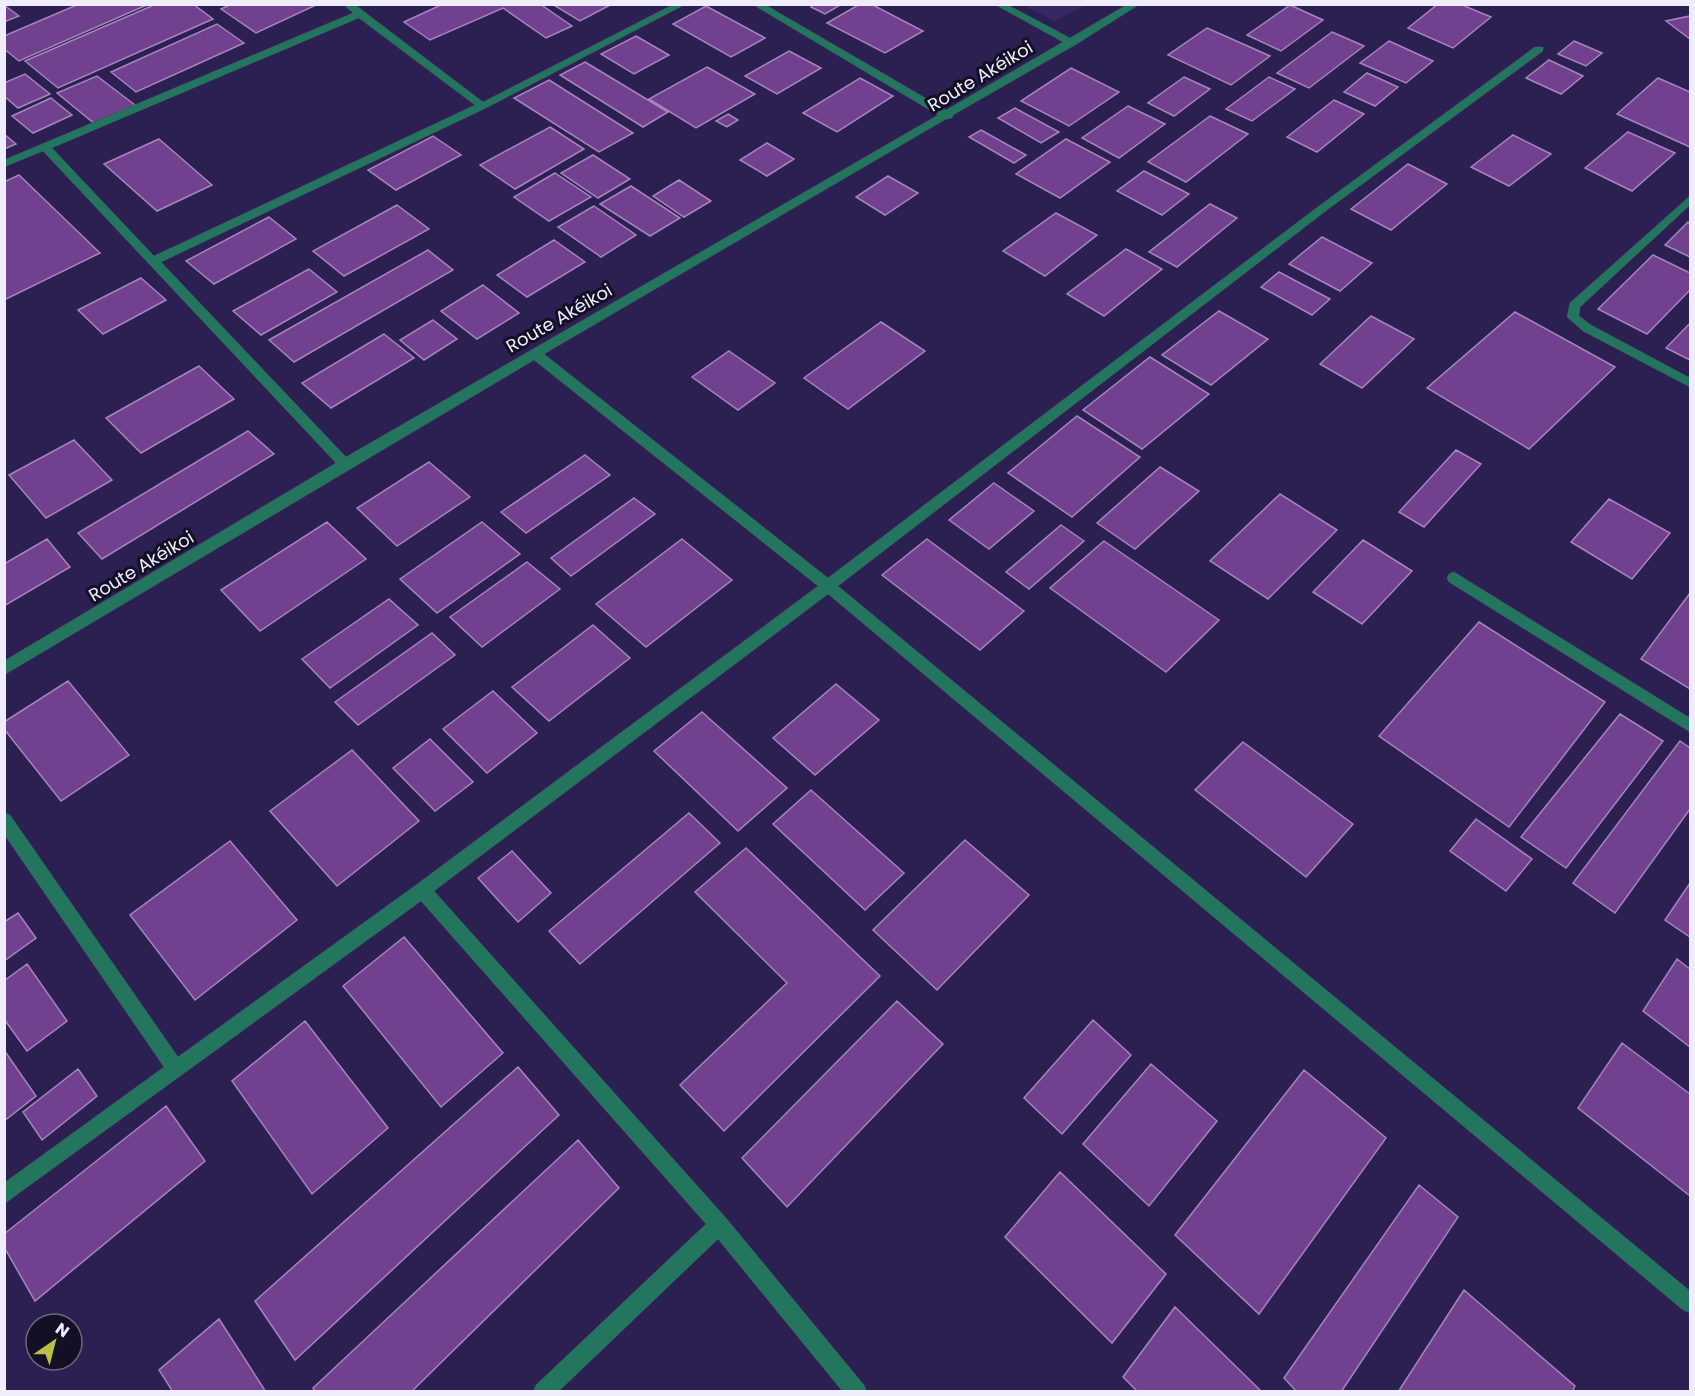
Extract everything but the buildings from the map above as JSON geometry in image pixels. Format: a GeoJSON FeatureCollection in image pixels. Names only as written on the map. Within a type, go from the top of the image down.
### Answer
{"type":"FeatureCollection","features":[{"type":"Feature","properties":{"kind":"street"},"geometry":{"type":"LineString","coordinates":[[347,4],[482,106]]}},
{"type":"Feature","properties":{"kind":"street"},"geometry":{"type":"LineString","coordinates":[[155,261],[482,106],[682,4]]}},
{"type":"Feature","properties":{"kind":"street"},"geometry":{"type":"LineString","coordinates":[[756,4],[948,116]]}},
{"type":"Feature","properties":{"kind":"street"},"geometry":{"type":"LineString","coordinates":[[998,4],[1071,43]]}},
{"type":"Feature","properties":{"kind":"street","name":"Route Akéikoi"},"geometry":{"type":"LineString","coordinates":[[4,669],[345,464],[948,116],[1136,4]]}},
{"type":"Feature","properties":{"kind":"street"},"geometry":{"type":"LineString","coordinates":[[4,164],[360,14]]}},
{"type":"Feature","properties":{"kind":"street"},"geometry":{"type":"LineString","coordinates":[[4,1195],[422,890],[828,586],[1314,215],[1539,49]]}},
{"type":"Feature","properties":{"kind":"street"},"geometry":{"type":"LineString","coordinates":[[45,147],[345,464]]}},
{"type":"Feature","properties":{"kind":"street"},"geometry":{"type":"LineString","coordinates":[[1690,199],[1574,306],[1573,317],[1587,328],[1690,383]]}},
{"type":"Feature","properties":{"kind":"street"},"geometry":{"type":"LineString","coordinates":[[534,353],[828,586],[1690,1303]]}},
{"type":"Feature","properties":{"kind":"street"},"geometry":{"type":"LineString","coordinates":[[1454,578],[1690,726]]}},
{"type":"Feature","properties":{"kind":"street"},"geometry":{"type":"LineString","coordinates":[[4,820],[175,1068]]}},
{"type":"Feature","properties":{"kind":"street"},"geometry":{"type":"LineString","coordinates":[[422,890],[719,1225],[857,1392]]}},
{"type":"Feature","properties":{"kind":"street"},"geometry":{"type":"LineString","coordinates":[[543,1392],[719,1225]]}},
{"type":"Feature","properties":{"kind":"shaded area"},"geometry":{"type":"Polygon","coordinates":[[[1024,5],[1086,5],[1054,21],[1024,5]]]}}]}
